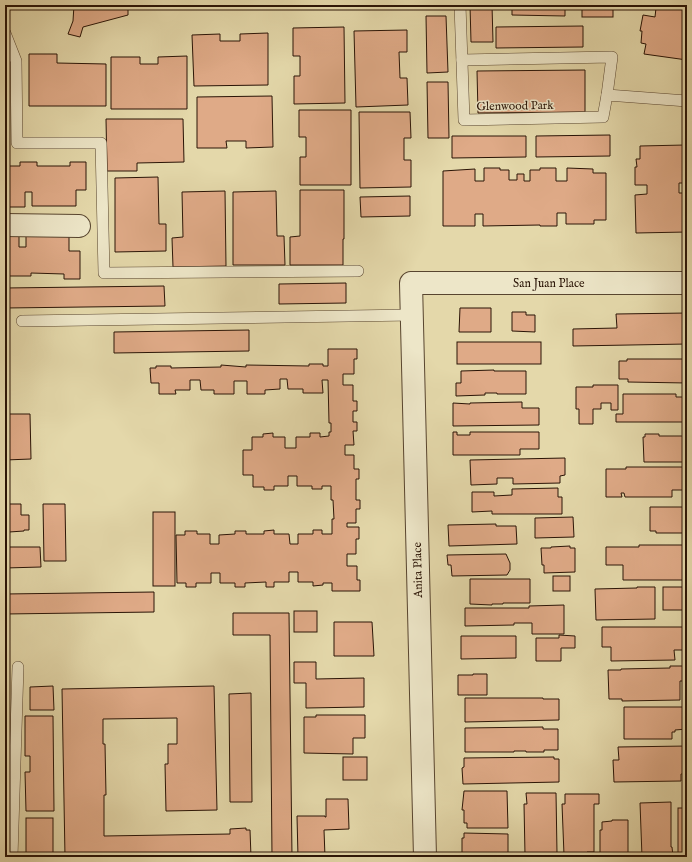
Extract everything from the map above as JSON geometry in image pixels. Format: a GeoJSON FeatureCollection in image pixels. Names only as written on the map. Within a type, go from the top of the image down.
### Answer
{"type":"FeatureCollection","features":[{"type":"Feature","properties":{"kind":"street"},"geometry":{"type":"LineString","coordinates":[[5,225],[79,226]]}},
{"type":"Feature","properties":{"kind":"street","name":"San Juan Place"},"geometry":{"type":"LineString","coordinates":[[411,283],[687,282]]}},
{"type":"Feature","properties":{"kind":"street","name":"Anita Place"},"geometry":{"type":"LineString","coordinates":[[411,283],[424,857]]}},
{"type":"Feature","properties":{"kind":"lane","name":"Glenwood Park"},"geometry":{"type":"LineString","coordinates":[[460,5],[464,120],[603,117],[612,57],[462,60]]}},
{"type":"Feature","properties":{"kind":"lane"},"geometry":{"type":"LineString","coordinates":[[5,33],[16,61],[17,143],[101,143],[104,273],[358,271]]}},
{"type":"Feature","properties":{"kind":"lane"},"geometry":{"type":"LineString","coordinates":[[607,95],[687,101]]}},
{"type":"Feature","properties":{"kind":"lane"},"geometry":{"type":"LineString","coordinates":[[22,321],[412,315]]}},
{"type":"Feature","properties":{"kind":"lane"},"geometry":{"type":"LineString","coordinates":[[12,857],[18,667]]}},
{"type":"Feature","properties":{"kind":"building"},"geometry":{"type":"Polygon","coordinates":[[[74,5],[128,5],[128,15],[83,27],[80,37],[68,34],[73,21],[74,5]]]}},
{"type":"Feature","properties":{"kind":"building"},"geometry":{"type":"Polygon","coordinates":[[[426,5],[447,5],[447,8],[426,8],[426,5]]]}},
{"type":"Feature","properties":{"kind":"building"},"geometry":{"type":"Polygon","coordinates":[[[470,5],[492,5],[493,42],[471,42],[470,5]]]}},
{"type":"Feature","properties":{"kind":"building"},"geometry":{"type":"Polygon","coordinates":[[[512,5],[565,5],[565,16],[512,15],[512,5]]]}},
{"type":"Feature","properties":{"kind":"building"},"geometry":{"type":"Polygon","coordinates":[[[582,5],[613,5],[613,17],[582,17],[582,5]]]}},
{"type":"Feature","properties":{"kind":"building"},"geometry":{"type":"Polygon","coordinates":[[[646,5],[687,5],[687,60],[644,54],[646,44],[641,43],[642,31],[640,31],[643,15],[655,17],[656,8],[645,7],[646,5]]]}},
{"type":"Feature","properties":{"kind":"building"},"geometry":{"type":"Polygon","coordinates":[[[426,16],[446,16],[448,72],[427,73],[426,16]]]}},
{"type":"Feature","properties":{"kind":"building"},"geometry":{"type":"Polygon","coordinates":[[[583,26],[583,47],[496,48],[496,27],[583,26]]]}},
{"type":"Feature","properties":{"kind":"building"},"geometry":{"type":"Polygon","coordinates":[[[344,27],[345,103],[294,104],[294,76],[300,76],[300,56],[293,56],[293,28],[344,27]]]}},
{"type":"Feature","properties":{"kind":"building"},"geometry":{"type":"Polygon","coordinates":[[[407,30],[407,52],[399,52],[400,78],[407,78],[408,105],[356,107],[354,31],[407,30]]]}},
{"type":"Feature","properties":{"kind":"building"},"geometry":{"type":"Polygon","coordinates":[[[268,33],[268,85],[194,86],[192,35],[220,34],[220,41],[240,41],[240,34],[268,33]]]}},
{"type":"Feature","properties":{"kind":"building"},"geometry":{"type":"Polygon","coordinates":[[[29,54],[57,54],[57,63],[106,64],[106,106],[29,106],[29,54]]]}},
{"type":"Feature","properties":{"kind":"building"},"geometry":{"type":"Polygon","coordinates":[[[187,56],[187,109],[111,109],[111,57],[140,57],[140,64],[158,64],[158,57],[187,56]]]}},
{"type":"Feature","properties":{"kind":"building"},"geometry":{"type":"Polygon","coordinates":[[[585,70],[585,112],[478,113],[477,71],[585,70]]]}},
{"type":"Feature","properties":{"kind":"building"},"geometry":{"type":"Polygon","coordinates":[[[427,82],[448,82],[449,138],[428,138],[427,82]]]}},
{"type":"Feature","properties":{"kind":"building"},"geometry":{"type":"Polygon","coordinates":[[[272,96],[273,147],[246,148],[246,141],[226,141],[227,148],[197,148],[197,97],[272,96]]]}},
{"type":"Feature","properties":{"kind":"building"},"geometry":{"type":"Polygon","coordinates":[[[299,110],[351,110],[351,185],[300,185],[300,157],[306,157],[306,137],[299,137],[299,110]]]}},
{"type":"Feature","properties":{"kind":"building"},"geometry":{"type":"Polygon","coordinates":[[[359,112],[410,112],[411,138],[404,138],[404,160],[411,160],[411,187],[360,188],[359,112]]]}},
{"type":"Feature","properties":{"kind":"building"},"geometry":{"type":"Polygon","coordinates":[[[106,119],[183,119],[184,162],[137,163],[137,171],[107,171],[106,119]]]}},
{"type":"Feature","properties":{"kind":"building"},"geometry":{"type":"Polygon","coordinates":[[[610,135],[610,156],[536,157],[536,136],[610,135]]]}},
{"type":"Feature","properties":{"kind":"building"},"geometry":{"type":"Polygon","coordinates":[[[452,136],[526,136],[526,157],[452,158],[452,136]]]}},
{"type":"Feature","properties":{"kind":"building"},"geometry":{"type":"Polygon","coordinates":[[[685,145],[685,158],[687,158],[687,183],[679,183],[679,193],[687,193],[687,232],[636,233],[635,195],[647,194],[647,185],[635,185],[635,167],[637,167],[636,159],[640,159],[640,146],[685,145]]]}},
{"type":"Feature","properties":{"kind":"building"},"geometry":{"type":"Polygon","coordinates":[[[20,162],[37,162],[37,166],[70,166],[70,162],[86,162],[86,190],[76,190],[76,206],[32,206],[32,192],[25,192],[25,207],[5,207],[5,166],[20,166],[20,162]]]}},
{"type":"Feature","properties":{"kind":"building"},"geometry":{"type":"Polygon","coordinates":[[[484,168],[500,168],[500,170],[509,170],[509,180],[517,180],[517,174],[524,174],[524,181],[530,181],[530,170],[540,170],[540,168],[556,168],[556,181],[567,181],[567,168],[593,169],[593,173],[606,173],[606,220],[594,220],[594,224],[566,224],[566,213],[557,213],[557,226],[483,226],[483,214],[475,214],[475,226],[443,226],[443,171],[475,169],[475,181],[484,181],[484,168]]]}},
{"type":"Feature","properties":{"kind":"building"},"geometry":{"type":"Polygon","coordinates":[[[158,177],[159,224],[166,224],[166,251],[115,252],[115,178],[158,177]]]}},
{"type":"Feature","properties":{"kind":"building"},"geometry":{"type":"Polygon","coordinates":[[[300,190],[344,190],[343,265],[290,265],[290,237],[300,236],[300,190]]]}},
{"type":"Feature","properties":{"kind":"building"},"geometry":{"type":"Polygon","coordinates":[[[225,191],[226,266],[173,267],[172,238],[183,237],[182,192],[225,191]]]}},
{"type":"Feature","properties":{"kind":"building"},"geometry":{"type":"Polygon","coordinates":[[[276,191],[277,236],[284,236],[285,265],[233,265],[233,192],[276,191]]]}},
{"type":"Feature","properties":{"kind":"building"},"geometry":{"type":"Polygon","coordinates":[[[410,196],[410,216],[361,217],[360,197],[410,196]]]}},
{"type":"Feature","properties":{"kind":"building"},"geometry":{"type":"Polygon","coordinates":[[[5,231],[19,231],[19,247],[26,247],[26,232],[69,234],[69,251],[80,251],[80,279],[64,279],[64,274],[31,273],[31,276],[5,276],[5,231]]]}},
{"type":"Feature","properties":{"kind":"building"},"geometry":{"type":"Polygon","coordinates":[[[346,283],[346,303],[279,304],[279,284],[346,283]]]}},
{"type":"Feature","properties":{"kind":"building"},"geometry":{"type":"Polygon","coordinates":[[[164,286],[165,306],[5,308],[5,288],[164,286]]]}},
{"type":"Feature","properties":{"kind":"building"},"geometry":{"type":"Polygon","coordinates":[[[460,308],[491,308],[491,332],[459,332],[460,308]]]}},
{"type":"Feature","properties":{"kind":"building"},"geometry":{"type":"Polygon","coordinates":[[[512,312],[526,312],[526,315],[535,315],[535,332],[512,331],[512,312]]]}},
{"type":"Feature","properties":{"kind":"building"},"geometry":{"type":"Polygon","coordinates":[[[687,313],[687,344],[573,346],[573,329],[617,328],[616,314],[687,313]]]}},
{"type":"Feature","properties":{"kind":"building"},"geometry":{"type":"Polygon","coordinates":[[[249,330],[249,351],[114,353],[114,332],[249,330]]]}},
{"type":"Feature","properties":{"kind":"building"},"geometry":{"type":"Polygon","coordinates":[[[457,342],[541,342],[541,364],[457,364],[457,342]]]}},
{"type":"Feature","properties":{"kind":"building"},"geometry":{"type":"Polygon","coordinates":[[[328,349],[357,349],[357,359],[354,359],[354,374],[343,374],[343,385],[353,385],[353,401],[357,401],[357,411],[353,411],[353,422],[357,422],[357,431],[353,431],[354,445],[345,445],[345,455],[354,455],[354,469],[359,469],[359,479],[356,479],[356,500],[360,500],[360,509],[356,509],[356,523],[347,523],[347,527],[359,527],[359,539],[356,539],[356,554],[347,554],[347,566],[357,566],[357,580],[360,580],[360,591],[332,591],[332,583],[323,583],[323,585],[313,586],[313,582],[298,582],[298,572],[289,572],[289,582],[274,582],[274,587],[266,587],[266,582],[245,583],[245,587],[235,587],[235,583],[220,583],[220,573],[211,573],[211,583],[196,583],[196,587],[186,587],[186,583],[177,583],[176,535],[185,535],[185,531],[197,531],[197,534],[210,534],[210,544],[219,544],[219,535],[235,534],[235,531],[246,531],[246,534],[264,534],[264,531],[274,530],[274,534],[289,534],[290,544],[298,544],[298,534],[313,534],[313,530],[322,530],[322,534],[332,534],[332,519],[334,519],[333,500],[331,500],[331,486],[322,486],[322,489],[312,489],[312,486],[297,486],[297,476],[288,476],[288,486],[274,486],[274,490],[264,490],[264,487],[253,487],[253,475],[243,475],[243,450],[252,450],[252,437],[263,437],[263,434],[273,433],[273,437],[285,437],[285,448],[296,448],[296,437],[310,437],[310,433],[320,433],[320,437],[329,436],[329,432],[331,432],[331,423],[329,423],[328,380],[322,380],[323,393],[303,393],[303,389],[288,389],[287,379],[280,379],[280,389],[265,390],[265,394],[247,394],[247,381],[234,381],[234,394],[214,394],[214,390],[201,390],[200,380],[190,380],[190,390],[175,390],[176,394],[159,394],[159,383],[151,383],[150,368],[156,368],[156,366],[171,366],[171,368],[221,367],[221,365],[246,367],[246,365],[309,366],[309,364],[323,364],[323,366],[328,366],[328,349]]]}},
{"type":"Feature","properties":{"kind":"building"},"geometry":{"type":"Polygon","coordinates":[[[627,359],[687,359],[687,383],[628,382],[628,379],[619,379],[619,361],[627,361],[627,359]]]}},
{"type":"Feature","properties":{"kind":"building"},"geometry":{"type":"Polygon","coordinates":[[[461,371],[526,371],[526,394],[485,393],[485,395],[456,396],[456,383],[461,383],[461,371]]]}},
{"type":"Feature","properties":{"kind":"building"},"geometry":{"type":"Polygon","coordinates":[[[593,385],[618,385],[618,410],[611,410],[611,403],[601,403],[601,409],[593,409],[593,424],[579,424],[579,409],[576,409],[576,387],[593,387],[593,385]]]}},
{"type":"Feature","properties":{"kind":"building"},"geometry":{"type":"Polygon","coordinates":[[[623,394],[676,394],[676,397],[684,397],[684,422],[616,422],[616,414],[623,414],[623,394]]]}},
{"type":"Feature","properties":{"kind":"building"},"geometry":{"type":"Polygon","coordinates":[[[522,402],[522,408],[539,408],[539,425],[453,426],[453,403],[470,404],[522,402]]]}},
{"type":"Feature","properties":{"kind":"building"},"geometry":{"type":"Polygon","coordinates":[[[5,414],[30,414],[31,459],[5,460],[5,414]]]}},
{"type":"Feature","properties":{"kind":"building"},"geometry":{"type":"Polygon","coordinates":[[[453,432],[457,432],[457,435],[470,435],[470,432],[539,432],[539,449],[520,449],[520,455],[453,455],[453,432]]]}},
{"type":"Feature","properties":{"kind":"building"},"geometry":{"type":"Polygon","coordinates":[[[645,434],[659,434],[659,436],[687,436],[687,462],[644,462],[643,437],[645,437],[645,434]]]}},
{"type":"Feature","properties":{"kind":"building"},"geometry":{"type":"Polygon","coordinates":[[[565,458],[565,475],[560,476],[560,483],[513,484],[513,478],[497,478],[497,484],[471,485],[470,460],[565,458]]]}},
{"type":"Feature","properties":{"kind":"building"},"geometry":{"type":"Polygon","coordinates":[[[626,467],[687,467],[687,490],[672,490],[672,497],[625,497],[624,493],[621,493],[622,497],[606,497],[606,469],[626,469],[626,467]]]}},
{"type":"Feature","properties":{"kind":"building"},"geometry":{"type":"Polygon","coordinates":[[[558,488],[558,497],[562,497],[562,514],[492,514],[492,511],[472,512],[472,492],[494,492],[494,496],[512,495],[512,489],[558,488]]]}},
{"type":"Feature","properties":{"kind":"building"},"geometry":{"type":"Polygon","coordinates":[[[5,504],[21,504],[21,515],[29,515],[29,530],[9,532],[9,530],[5,530],[5,504]]]}},
{"type":"Feature","properties":{"kind":"building"},"geometry":{"type":"Polygon","coordinates":[[[43,504],[65,504],[66,561],[44,561],[43,504]]]}},
{"type":"Feature","properties":{"kind":"building"},"geometry":{"type":"Polygon","coordinates":[[[650,507],[687,507],[687,533],[656,533],[656,531],[650,531],[650,507]]]}},
{"type":"Feature","properties":{"kind":"building"},"geometry":{"type":"Polygon","coordinates":[[[153,512],[175,512],[175,586],[153,586],[153,512]]]}},
{"type":"Feature","properties":{"kind":"building"},"geometry":{"type":"Polygon","coordinates":[[[573,517],[574,537],[535,538],[535,518],[573,517]]]}},
{"type":"Feature","properties":{"kind":"building"},"geometry":{"type":"Polygon","coordinates":[[[496,524],[496,526],[516,526],[517,544],[449,546],[448,525],[496,524]]]}},
{"type":"Feature","properties":{"kind":"building"},"geometry":{"type":"Polygon","coordinates":[[[639,545],[687,545],[687,577],[683,577],[683,580],[623,580],[623,565],[606,565],[606,547],[639,547],[639,545]]]}},
{"type":"Feature","properties":{"kind":"building"},"geometry":{"type":"Polygon","coordinates":[[[570,546],[570,548],[575,548],[575,572],[544,573],[541,548],[570,546]]]}},
{"type":"Feature","properties":{"kind":"building"},"geometry":{"type":"Polygon","coordinates":[[[5,547],[40,547],[41,567],[5,568],[5,547]]]}},
{"type":"Feature","properties":{"kind":"building"},"geometry":{"type":"Polygon","coordinates":[[[506,554],[510,563],[510,570],[507,575],[452,576],[451,565],[448,565],[447,555],[506,554]]]}},
{"type":"Feature","properties":{"kind":"building"},"geometry":{"type":"Polygon","coordinates":[[[553,576],[570,576],[570,591],[553,591],[553,576]]]}},
{"type":"Feature","properties":{"kind":"building"},"geometry":{"type":"Polygon","coordinates":[[[470,579],[530,579],[530,603],[503,603],[492,605],[470,604],[470,579]]]}},
{"type":"Feature","properties":{"kind":"building"},"geometry":{"type":"Polygon","coordinates":[[[655,587],[655,619],[596,620],[595,589],[655,587]]]}},
{"type":"Feature","properties":{"kind":"building"},"geometry":{"type":"Polygon","coordinates":[[[663,587],[687,587],[687,610],[663,610],[663,587]]]}},
{"type":"Feature","properties":{"kind":"building"},"geometry":{"type":"Polygon","coordinates":[[[154,592],[154,612],[5,614],[5,594],[154,592]]]}},
{"type":"Feature","properties":{"kind":"building"},"geometry":{"type":"Polygon","coordinates":[[[564,605],[564,634],[532,634],[532,623],[465,626],[465,608],[529,608],[529,606],[564,605]]]}},
{"type":"Feature","properties":{"kind":"building"},"geometry":{"type":"Polygon","coordinates":[[[294,611],[317,611],[317,632],[294,632],[294,611]]]}},
{"type":"Feature","properties":{"kind":"building"},"geometry":{"type":"Polygon","coordinates":[[[233,613],[289,613],[292,857],[272,857],[270,635],[233,635],[233,613]]]}},
{"type":"Feature","properties":{"kind":"building"},"geometry":{"type":"Polygon","coordinates":[[[334,622],[372,622],[374,656],[334,656],[334,622]]]}},
{"type":"Feature","properties":{"kind":"building"},"geometry":{"type":"Polygon","coordinates":[[[602,627],[687,627],[687,650],[674,650],[675,660],[611,661],[611,647],[602,647],[602,627]]]}},
{"type":"Feature","properties":{"kind":"building"},"geometry":{"type":"Polygon","coordinates":[[[559,635],[575,636],[575,648],[561,648],[561,661],[536,661],[536,638],[559,638],[559,635]]]}},
{"type":"Feature","properties":{"kind":"building"},"geometry":{"type":"Polygon","coordinates":[[[461,636],[516,636],[516,658],[461,659],[461,636]]]}},
{"type":"Feature","properties":{"kind":"building"},"geometry":{"type":"Polygon","coordinates":[[[294,662],[316,662],[316,679],[364,678],[364,707],[306,708],[306,683],[294,683],[294,662]]]}},
{"type":"Feature","properties":{"kind":"building"},"geometry":{"type":"Polygon","coordinates":[[[670,666],[687,666],[687,681],[680,681],[680,700],[622,701],[622,699],[609,699],[608,670],[670,668],[670,666]]]}},
{"type":"Feature","properties":{"kind":"building"},"geometry":{"type":"Polygon","coordinates":[[[487,674],[487,695],[458,695],[458,675],[487,674]]]}},
{"type":"Feature","properties":{"kind":"building"},"geometry":{"type":"Polygon","coordinates":[[[53,686],[54,710],[30,710],[30,687],[53,686]]]}},
{"type":"Feature","properties":{"kind":"building"},"geometry":{"type":"Polygon","coordinates":[[[214,686],[217,810],[166,811],[165,764],[168,764],[168,744],[177,744],[177,718],[103,719],[106,795],[104,795],[104,836],[230,834],[230,829],[246,828],[246,830],[250,830],[251,857],[65,857],[62,689],[214,686]]]}},
{"type":"Feature","properties":{"kind":"building"},"geometry":{"type":"Polygon","coordinates":[[[251,693],[252,802],[230,802],[229,694],[251,693]]]}},
{"type":"Feature","properties":{"kind":"building"},"geometry":{"type":"Polygon","coordinates":[[[465,698],[559,699],[559,720],[465,722],[465,698]]]}},
{"type":"Feature","properties":{"kind":"building"},"geometry":{"type":"Polygon","coordinates":[[[624,707],[687,707],[687,729],[675,730],[675,732],[672,732],[672,739],[624,739],[624,707]]]}},
{"type":"Feature","properties":{"kind":"building"},"geometry":{"type":"Polygon","coordinates":[[[316,715],[365,715],[365,738],[353,738],[353,754],[304,753],[304,717],[316,717],[316,715]]]}},
{"type":"Feature","properties":{"kind":"building"},"geometry":{"type":"Polygon","coordinates":[[[25,716],[53,716],[54,811],[26,811],[25,772],[30,772],[30,756],[25,756],[25,716]]]}},
{"type":"Feature","properties":{"kind":"building"},"geometry":{"type":"Polygon","coordinates":[[[543,727],[543,729],[558,729],[558,750],[544,750],[544,752],[465,752],[465,728],[543,727]]]}},
{"type":"Feature","properties":{"kind":"building"},"geometry":{"type":"Polygon","coordinates":[[[687,746],[687,770],[685,770],[686,774],[681,774],[681,781],[614,782],[613,760],[619,760],[618,747],[687,746]]]}},
{"type":"Feature","properties":{"kind":"building"},"geometry":{"type":"Polygon","coordinates":[[[343,757],[367,757],[367,780],[343,780],[343,757]]]}},
{"type":"Feature","properties":{"kind":"building"},"geometry":{"type":"Polygon","coordinates":[[[554,757],[554,759],[559,759],[559,782],[463,784],[462,768],[464,767],[464,758],[554,757]]]}},
{"type":"Feature","properties":{"kind":"building"},"geometry":{"type":"Polygon","coordinates":[[[464,791],[507,791],[508,828],[467,828],[467,823],[464,823],[464,810],[462,810],[464,791]]]}},
{"type":"Feature","properties":{"kind":"building"},"geometry":{"type":"Polygon","coordinates":[[[526,793],[556,793],[557,853],[549,853],[549,856],[526,857],[524,804],[527,804],[526,793]]]}},
{"type":"Feature","properties":{"kind":"building"},"geometry":{"type":"Polygon","coordinates":[[[565,794],[599,794],[599,804],[594,804],[594,852],[587,852],[587,855],[564,855],[562,804],[565,804],[565,794]]]}},
{"type":"Feature","properties":{"kind":"building"},"geometry":{"type":"Polygon","coordinates":[[[326,799],[348,799],[349,829],[324,830],[325,857],[298,857],[297,816],[326,817],[326,799]]]}},
{"type":"Feature","properties":{"kind":"building"},"geometry":{"type":"Polygon","coordinates":[[[671,802],[671,847],[673,856],[642,857],[640,803],[671,802]]]}},
{"type":"Feature","properties":{"kind":"building"},"geometry":{"type":"Polygon","coordinates":[[[678,808],[687,808],[687,857],[678,857],[678,808]]]}},
{"type":"Feature","properties":{"kind":"building"},"geometry":{"type":"Polygon","coordinates":[[[26,818],[53,818],[53,857],[26,857],[26,818]]]}},
{"type":"Feature","properties":{"kind":"building"},"geometry":{"type":"Polygon","coordinates":[[[612,820],[628,820],[628,857],[600,857],[600,830],[602,830],[602,822],[612,820]]]}},
{"type":"Feature","properties":{"kind":"building"},"geometry":{"type":"Polygon","coordinates":[[[464,833],[508,834],[508,857],[464,857],[464,853],[462,853],[462,838],[464,838],[464,833]]]}}]}
